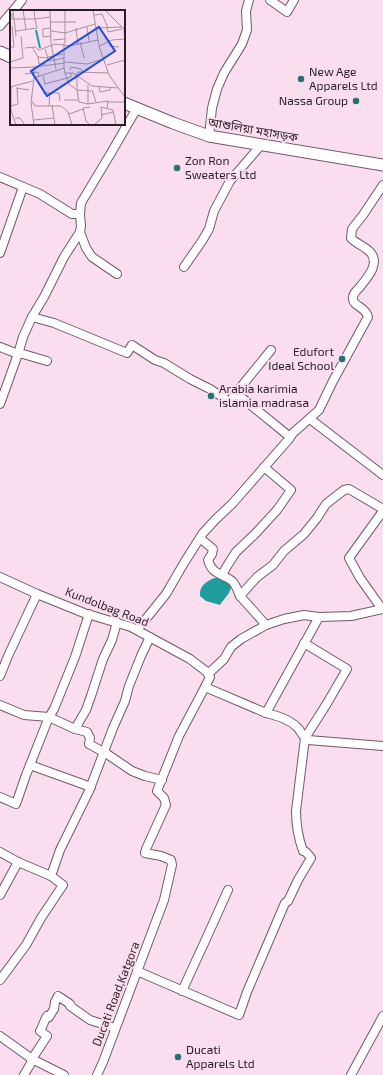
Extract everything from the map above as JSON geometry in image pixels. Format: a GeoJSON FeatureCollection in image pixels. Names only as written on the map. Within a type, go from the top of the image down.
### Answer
{"type":"FeatureCollection","features":[{"type":"Feature","properties":{"kind":"highway"},"geometry":{"type":"LineString","coordinates":[[0,52],[10,57]]}},
{"type":"Feature","properties":{"kind":"highway","name":"আশুলিয়া মহাসড়ক"},"geometry":{"type":"LineString","coordinates":[[125,103],[209,136],[383,165]]}},
{"type":"Feature","properties":{"kind":"street"},"geometry":{"type":"LineString","coordinates":[[14,10],[22,0]]}},
{"type":"Feature","properties":{"kind":"street"},"geometry":{"type":"LineString","coordinates":[[209,136],[212,108],[217,89],[224,73],[242,44],[247,30],[246,10],[249,0]]}},
{"type":"Feature","properties":{"kind":"street"},"geometry":{"type":"LineString","coordinates":[[270,0],[287,12],[294,0]]}},
{"type":"Feature","properties":{"kind":"street"},"geometry":{"type":"LineString","coordinates":[[0,26],[10,14]]}},
{"type":"Feature","properties":{"kind":"street"},"geometry":{"type":"LineString","coordinates":[[0,404],[23,337],[32,317],[64,257],[80,232],[81,203],[137,108]]}},
{"type":"Feature","properties":{"kind":"street"},"geometry":{"type":"LineString","coordinates":[[184,267],[209,228],[214,212],[230,181],[261,145]]}},
{"type":"Feature","properties":{"kind":"street"},"geometry":{"type":"LineString","coordinates":[[0,177],[40,194],[72,214],[80,214]]}},
{"type":"Feature","properties":{"kind":"street"},"geometry":{"type":"LineString","coordinates":[[138,630],[166,594],[200,538],[238,497],[293,433],[310,419],[322,405],[333,381],[368,317],[365,310],[353,301],[352,298],[372,271],[374,258],[370,252],[351,238],[352,230],[383,184]]}},
{"type":"Feature","properties":{"kind":"street"},"geometry":{"type":"LineString","coordinates":[[0,253],[23,187]]}},
{"type":"Feature","properties":{"kind":"street"},"geometry":{"type":"LineString","coordinates":[[80,232],[86,248],[92,257],[117,274]]}},
{"type":"Feature","properties":{"kind":"street"},"geometry":{"type":"LineString","coordinates":[[32,317],[54,323],[127,353],[132,345],[155,360],[164,363],[230,402],[271,350]]}},
{"type":"Feature","properties":{"kind":"street"},"geometry":{"type":"LineString","coordinates":[[0,347],[18,354],[47,360]]}},
{"type":"Feature","properties":{"kind":"street"},"geometry":{"type":"LineString","coordinates":[[236,393],[290,437]]}},
{"type":"Feature","properties":{"kind":"street"},"geometry":{"type":"LineString","coordinates":[[310,419],[383,475]]}},
{"type":"Feature","properties":{"kind":"street"},"geometry":{"type":"LineString","coordinates":[[222,575],[226,566],[236,552],[277,510],[291,490],[264,467]]}},
{"type":"Feature","properties":{"kind":"street"},"geometry":{"type":"LineString","coordinates":[[0,704],[24,714],[49,718],[75,730],[87,732],[90,738],[89,744],[104,752],[132,771],[162,780],[179,736],[210,677],[208,674],[224,659],[231,647],[241,639],[266,625],[284,619],[304,615],[318,617],[351,616],[382,609],[360,578],[349,558],[383,510],[349,489],[344,490],[326,504],[304,534],[284,551],[273,565],[257,577],[240,596]]}},
{"type":"Feature","properties":{"kind":"street"},"geometry":{"type":"LineString","coordinates":[[200,538],[213,549],[208,560],[213,571],[233,581],[240,596],[266,625]]}},
{"type":"Feature","properties":{"kind":"street","name":"Kundolbag Road"},"geometry":{"type":"LineString","coordinates":[[0,576],[37,594],[89,614],[138,630],[190,659],[208,674]]}},
{"type":"Feature","properties":{"kind":"street"},"geometry":{"type":"LineString","coordinates":[[0,676],[37,594]]}},
{"type":"Feature","properties":{"kind":"street"},"geometry":{"type":"LineString","coordinates":[[0,797],[16,804],[30,765],[75,657],[89,614]]}},
{"type":"Feature","properties":{"kind":"street"},"geometry":{"type":"LineString","coordinates":[[266,713],[318,617]]}},
{"type":"Feature","properties":{"kind":"street"},"geometry":{"type":"LineString","coordinates":[[75,730],[86,710],[103,659],[112,640],[117,622]]}},
{"type":"Feature","properties":{"kind":"street"},"geometry":{"type":"LineString","coordinates":[[50,876],[60,850],[90,787],[125,701],[141,656],[150,637]]}},
{"type":"Feature","properties":{"kind":"street"},"geometry":{"type":"LineString","coordinates":[[137,971],[239,1015],[247,992],[285,903],[288,901],[311,858],[303,851],[297,833],[296,822],[305,738],[346,669],[304,643]]}},
{"type":"Feature","properties":{"kind":"street"},"geometry":{"type":"LineString","coordinates":[[205,688],[266,713],[281,716],[297,728],[308,740],[383,746]]}},
{"type":"Feature","properties":{"kind":"street"},"geometry":{"type":"LineString","coordinates":[[30,765],[90,787]]}},
{"type":"Feature","properties":{"kind":"street","name":"Ducati Road,Katgora"},"geometry":{"type":"LineString","coordinates":[[97,1075],[164,900],[172,865],[171,860],[161,856],[145,853],[166,805],[164,798],[158,791],[162,780]]}},
{"type":"Feature","properties":{"kind":"street"},"geometry":{"type":"LineString","coordinates":[[0,852],[64,884],[41,918],[26,945],[0,980]]}},
{"type":"Feature","properties":{"kind":"street"},"geometry":{"type":"LineString","coordinates":[[0,895],[18,862]]}},
{"type":"Feature","properties":{"kind":"street"},"geometry":{"type":"LineString","coordinates":[[182,990],[228,890]]}},
{"type":"Feature","properties":{"kind":"street"},"geometry":{"type":"LineString","coordinates":[[24,1075],[32,1059],[47,1036],[40,1031],[43,1027],[45,1019],[54,1009],[58,996],[90,1020],[115,1028]]}},
{"type":"Feature","properties":{"kind":"street"},"geometry":{"type":"LineString","coordinates":[[352,1075],[382,1021]]}},
{"type":"Feature","properties":{"kind":"street"},"geometry":{"type":"LineString","coordinates":[[0,1036],[32,1059],[64,1075]]}},
{"type":"Feature","properties":{"kind":"shaded area"},"geometry":{"type":"Polygon","coordinates":[[[214,578],[224,580],[231,586],[231,589],[220,605],[206,601],[200,596],[202,587],[214,578]]]}},
{"type":"Feature","properties":{"kind":"place","name":"New Age Apparels Ltd"},"geometry":{"type":"Point","coordinates":[301,79]}},
{"type":"Feature","properties":{"kind":"place","name":"Nassa Group"},"geometry":{"type":"Point","coordinates":[356,101]}},
{"type":"Feature","properties":{"kind":"place","name":"Zon Ron Sweaters Ltd"},"geometry":{"type":"Point","coordinates":[177,168]}},
{"type":"Feature","properties":{"kind":"place","name":"Edufort Ideal School"},"geometry":{"type":"Point","coordinates":[342,359]}},
{"type":"Feature","properties":{"kind":"place","name":"Arabia karimia islamia madrasa"},"geometry":{"type":"Point","coordinates":[211,396]}},
{"type":"Feature","properties":{"kind":"place","name":"Ducati Apparels Ltd"},"geometry":{"type":"Point","coordinates":[178,1057]}}]}
